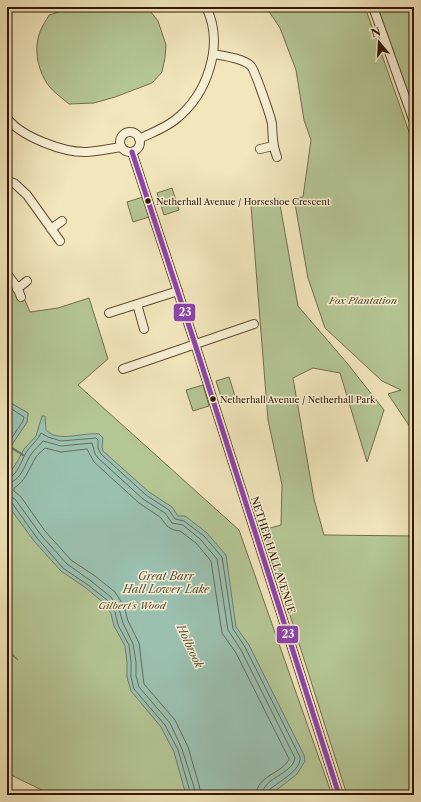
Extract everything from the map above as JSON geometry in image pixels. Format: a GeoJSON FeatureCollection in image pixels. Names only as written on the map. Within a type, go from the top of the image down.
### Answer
{"type":"FeatureCollection","features":[{"type":"Feature","properties":{"kind":"street"},"geometry":{"type":"LineString","coordinates":[[140,139],[174,121],[185,112],[197,97],[204,83],[213,54],[213,29],[206,7]]}},
{"type":"Feature","properties":{"kind":"street"},"geometry":{"type":"LineString","coordinates":[[373,7],[414,122]]}},
{"type":"Feature","properties":{"kind":"street"},"geometry":{"type":"LineString","coordinates":[[213,54],[235,58],[251,66],[272,123],[273,146],[277,157]]}},
{"type":"Feature","properties":{"kind":"street"},"geometry":{"type":"LineString","coordinates":[[8,122],[46,144],[68,149],[86,152],[121,147]]}},
{"type":"Feature","properties":{"kind":"street"},"geometry":{"type":"LineString","coordinates":[[130,132],[136,134],[140,139],[140,145],[137,150],[127,152],[121,147],[120,142],[122,136],[126,133],[130,132]]}},
{"type":"Feature","properties":{"kind":"street"},"geometry":{"type":"LineString","coordinates":[[260,149],[273,146]]}},
{"type":"Feature","properties":{"kind":"street","name":"NETHER HALL AVENUE"},"geometry":{"type":"LineString","coordinates":[[132,152],[339,795]]}},
{"type":"Feature","properties":{"kind":"street"},"geometry":{"type":"LineString","coordinates":[[7,181],[14,183],[27,195],[60,241]]}},
{"type":"Feature","properties":{"kind":"street"},"geometry":{"type":"LineString","coordinates":[[52,230],[62,221]]}},
{"type":"Feature","properties":{"kind":"street"},"geometry":{"type":"LineString","coordinates":[[7,274],[17,288],[21,298]]}},
{"type":"Feature","properties":{"kind":"street"},"geometry":{"type":"LineString","coordinates":[[17,288],[28,281]]}},
{"type":"Feature","properties":{"kind":"street"},"geometry":{"type":"LineString","coordinates":[[109,313],[178,291]]}},
{"type":"Feature","properties":{"kind":"street"},"geometry":{"type":"LineString","coordinates":[[137,304],[144,328]]}},
{"type":"Feature","properties":{"kind":"street"},"geometry":{"type":"LineString","coordinates":[[123,369],[254,324]]}},
{"type":"Feature","properties":{"kind":"green space"},"geometry":{"type":"Polygon","coordinates":[[[75,7],[147,7],[158,21],[166,45],[162,72],[152,83],[115,97],[94,103],[69,104],[47,84],[42,75],[38,63],[37,44],[41,30],[49,15],[75,7]]]}},
{"type":"Feature","properties":{"kind":"green space","name":"Fox Plantation"},"geometry":{"type":"Polygon","coordinates":[[[266,7],[365,7],[414,146],[414,428],[410,427],[388,394],[401,390],[382,381],[325,328],[308,278],[294,198],[303,197],[311,140],[304,120],[296,70],[280,28],[266,7]]]}},
{"type":"Feature","properties":{"kind":"green space"},"geometry":{"type":"Polygon","coordinates":[[[377,7],[414,7],[414,110],[377,7]]]}},
{"type":"Feature","properties":{"kind":"green space"},"geometry":{"type":"Polygon","coordinates":[[[172,188],[179,210],[164,215],[157,193],[172,188]]]}},
{"type":"Feature","properties":{"kind":"green space"},"geometry":{"type":"Polygon","coordinates":[[[143,197],[149,217],[133,222],[127,202],[143,197]]]}},
{"type":"Feature","properties":{"kind":"green space"},"geometry":{"type":"Polygon","coordinates":[[[279,199],[298,306],[347,363],[384,410],[367,462],[340,373],[313,368],[293,378],[314,499],[324,535],[414,536],[414,795],[347,795],[263,530],[281,525],[282,485],[268,420],[251,206],[279,199]]]}},
{"type":"Feature","properties":{"kind":"green space","name":"Gilbert's Wood"},"geometry":{"type":"Polygon","coordinates":[[[7,280],[24,298],[30,312],[58,308],[89,298],[108,359],[78,385],[239,530],[332,795],[52,795],[7,773],[7,651],[18,660],[7,648],[7,452],[27,422],[28,413],[7,401],[7,280]]]}},
{"type":"Feature","properties":{"kind":"green space"},"geometry":{"type":"Polygon","coordinates":[[[229,377],[235,396],[222,400],[216,381],[229,377]]]}},
{"type":"Feature","properties":{"kind":"green space"},"geometry":{"type":"Polygon","coordinates":[[[203,385],[209,406],[193,411],[186,390],[203,385]]]}},
{"type":"Feature","properties":{"kind":"water"},"geometry":{"type":"Polygon","coordinates":[[[7,401],[28,413],[27,422],[7,452],[7,401]]]}},
{"type":"Feature","properties":{"kind":"water","name":"Great Barr Hall Lower Lake"},"geometry":{"type":"Polygon","coordinates":[[[42,416],[45,416],[46,430],[57,436],[99,434],[103,438],[103,451],[149,492],[172,507],[178,516],[185,516],[207,533],[226,555],[236,627],[249,645],[304,755],[305,761],[297,774],[270,795],[186,795],[174,752],[161,727],[131,691],[127,677],[125,646],[114,626],[111,614],[105,604],[86,588],[61,571],[34,541],[12,511],[7,502],[7,477],[24,449],[36,436],[42,416]]]}},
{"type":"Feature","properties":{"kind":"waterway","name":"Holbrook"},"geometry":{"type":"LineString","coordinates":[[7,445],[23,455]]}},
{"type":"Feature","properties":{"kind":"transit line","name":"23"},"geometry":{"type":"LineString","coordinates":[[132,152],[339,795]]}},
{"type":"Feature","properties":{"kind":"place","name":"Netherhall Avenue / Horseshoe Crescent"},"geometry":{"type":"Point","coordinates":[148,201]}},
{"type":"Feature","properties":{"kind":"place","name":"Netherhall Avenue / Netherhall Park"},"geometry":{"type":"Point","coordinates":[213,399]}}]}
